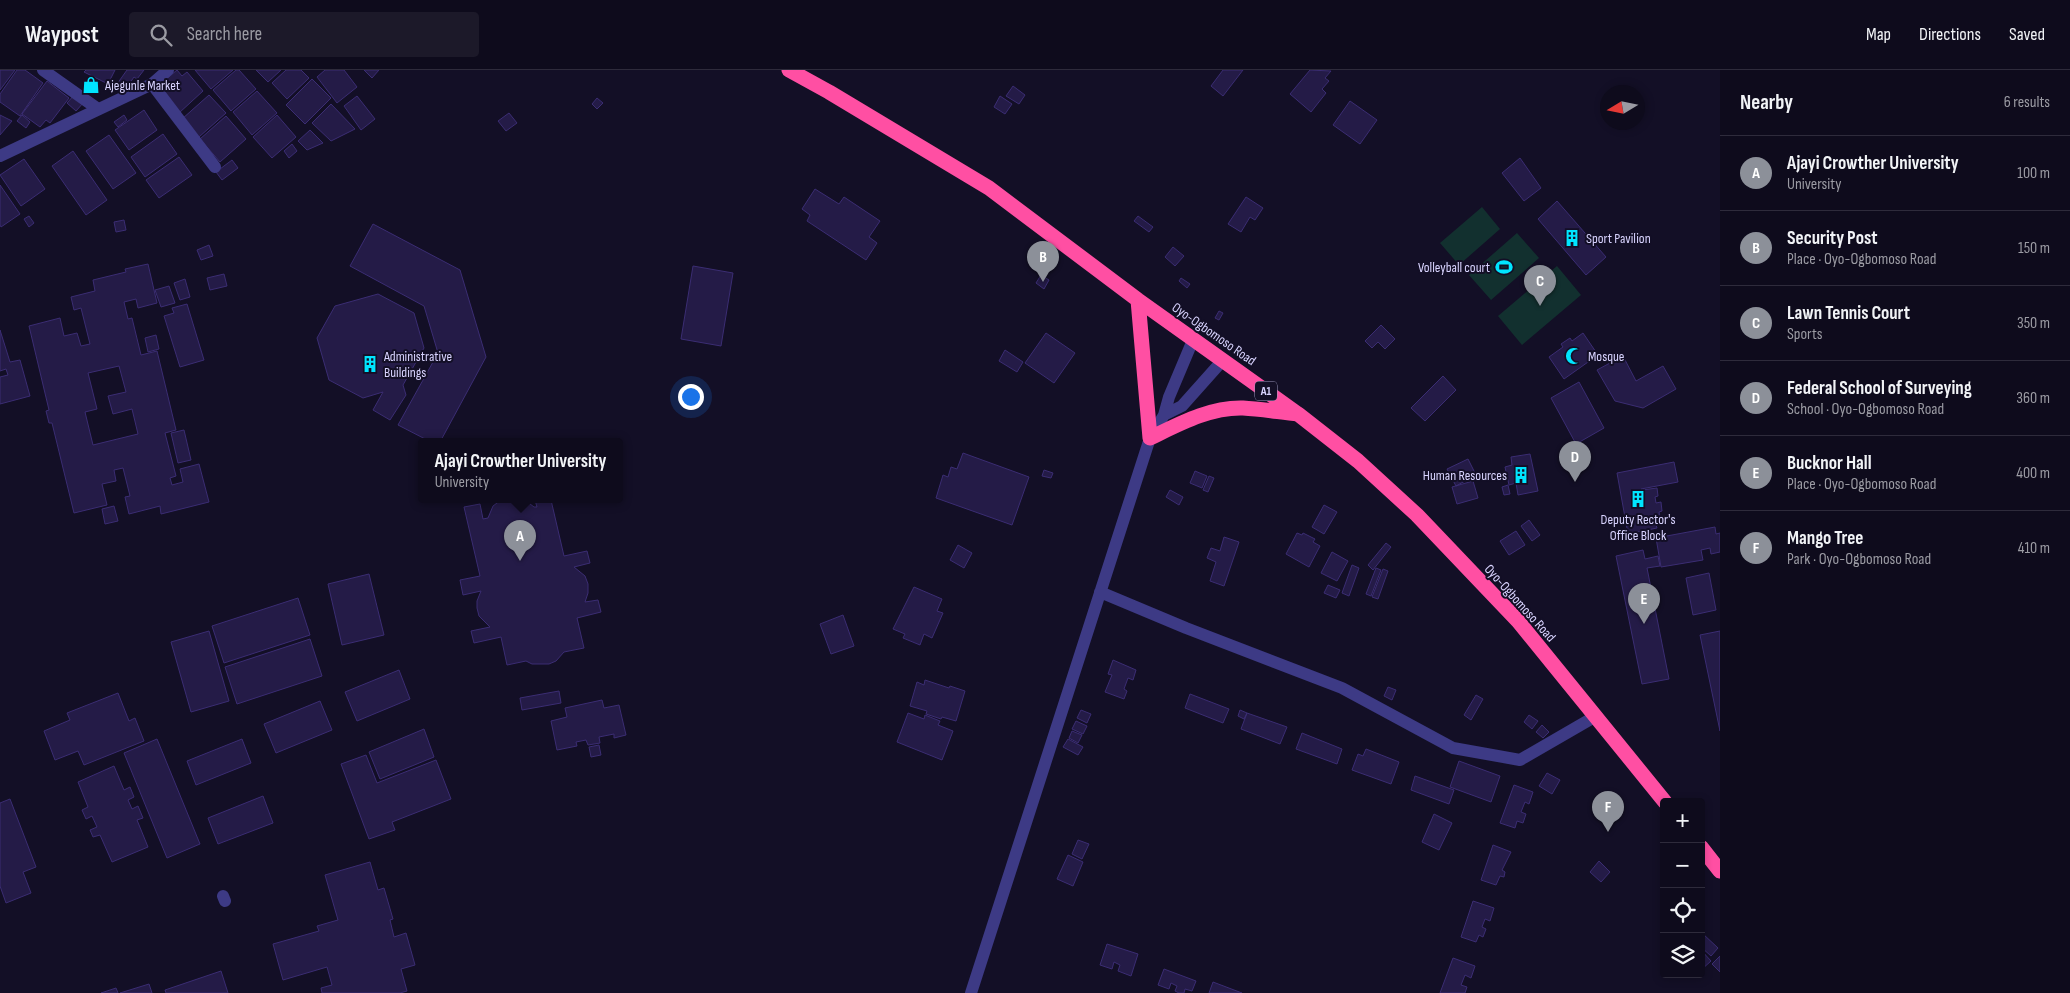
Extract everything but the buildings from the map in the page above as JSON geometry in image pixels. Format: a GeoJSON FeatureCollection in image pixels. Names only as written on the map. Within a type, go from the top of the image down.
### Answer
{"type":"FeatureCollection","features":[{"type":"Feature","properties":{"kind":"highway","name":"Oyo-Ogbomoso Road"},"geometry":{"type":"LineString","coordinates":[[789,70],[989,188],[1138,300],[1298,414],[1358,461],[1417,515],[1518,621],[1662,798]]}},
{"type":"Feature","properties":{"kind":"highway"},"geometry":{"type":"LineString","coordinates":[[1138,300],[1150,438],[1186,420],[1214,412],[1241,408],[1298,414]]}},
{"type":"Feature","properties":{"kind":"highway"},"geometry":{"type":"LineString","coordinates":[[1705,852],[1720,871]]}},
{"type":"Feature","properties":{"kind":"street"},"geometry":{"type":"LineString","coordinates":[[43,70],[98,109]]}},
{"type":"Feature","properties":{"kind":"street"},"geometry":{"type":"LineString","coordinates":[[0,156],[152,84],[168,70]]}},
{"type":"Feature","properties":{"kind":"street"},"geometry":{"type":"LineString","coordinates":[[152,84],[215,167]]}},
{"type":"Feature","properties":{"kind":"street"},"geometry":{"type":"LineString","coordinates":[[971,993],[1150,438],[1164,415],[1169,397],[1193,340]]}},
{"type":"Feature","properties":{"kind":"street"},"geometry":{"type":"LineString","coordinates":[[1164,415],[1182,406],[1223,360]]}},
{"type":"Feature","properties":{"kind":"street"},"geometry":{"type":"LineString","coordinates":[[1100,592],[1186,628],[1342,688],[1453,748],[1520,760],[1596,716]]}},
{"type":"Feature","properties":{"kind":"green space"},"geometry":{"type":"Polygon","coordinates":[[[1482,207],[1500,229],[1459,265],[1440,243],[1482,207]]]}},
{"type":"Feature","properties":{"kind":"green space","name":"Volleyball court"},"geometry":{"type":"Polygon","coordinates":[[[1517,233],[1539,258],[1491,300],[1469,275],[1517,233]]]}},
{"type":"Feature","properties":{"kind":"green space"},"geometry":{"type":"Polygon","coordinates":[[[1557,266],[1581,295],[1522,345],[1498,316],[1557,266]]]}},
{"type":"Feature","properties":{"kind":"place","name":"Ajegunle Market"},"geometry":{"type":"Point","coordinates":[91,85]}},
{"type":"Feature","properties":{"kind":"place","name":"Sport Pavilion"},"geometry":{"type":"Point","coordinates":[1572,238]}},
{"type":"Feature","properties":{"kind":"place","name":"Volleyball court"},"geometry":{"type":"Point","coordinates":[1504,267]}},
{"type":"Feature","properties":{"kind":"place","name":"Security Post"},"geometry":{"type":"Point","coordinates":[1043,282]}},
{"type":"Feature","properties":{"kind":"place","name":"Lawn Tennis Court"},"geometry":{"type":"Point","coordinates":[1540,306]}},
{"type":"Feature","properties":{"kind":"place","name":"Mosque"},"geometry":{"type":"Point","coordinates":[1574,356]}},
{"type":"Feature","properties":{"kind":"place","name":"Administrative Buildings"},"geometry":{"type":"Point","coordinates":[370,364]}},
{"type":"Feature","properties":{"kind":"place","name":"Human Resources"},"geometry":{"type":"Point","coordinates":[1521,475]}},
{"type":"Feature","properties":{"kind":"place","name":"Federal School of Surveying"},"geometry":{"type":"Point","coordinates":[1575,482]}},
{"type":"Feature","properties":{"kind":"place","name":"Deputy Rector's Office Block"},"geometry":{"type":"Point","coordinates":[1638,499]}},
{"type":"Feature","properties":{"kind":"place","name":"Ajayi Crowther University"},"geometry":{"type":"Point","coordinates":[520,561]}},
{"type":"Feature","properties":{"kind":"place","name":"Bucknor Hall"},"geometry":{"type":"Point","coordinates":[1644,624]}},
{"type":"Feature","properties":{"kind":"place","name":"Mango Tree"},"geometry":{"type":"Point","coordinates":[1608,832]}}]}
